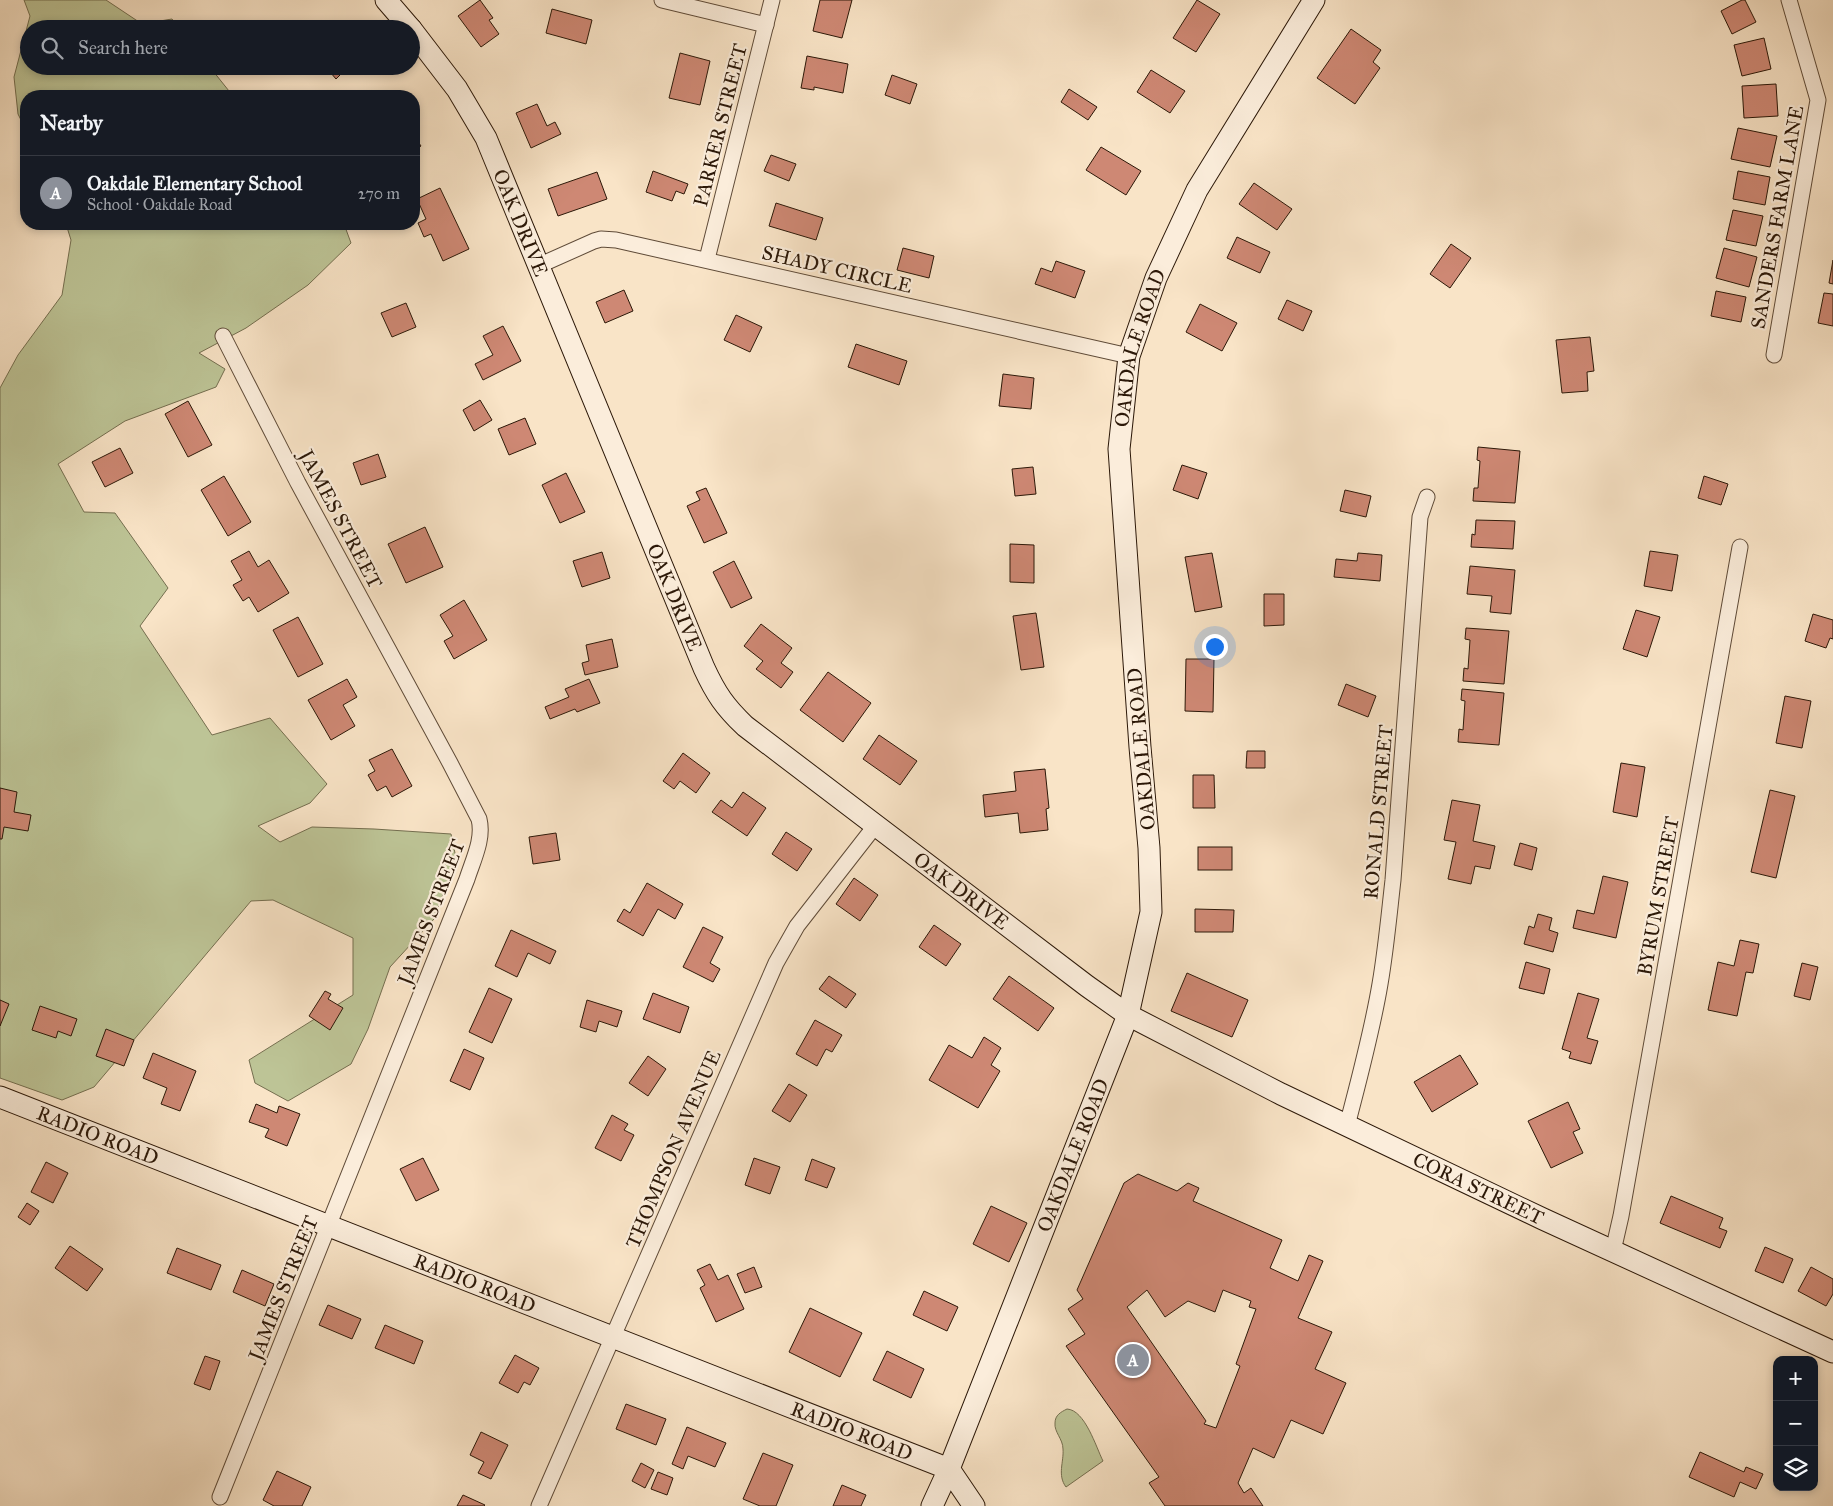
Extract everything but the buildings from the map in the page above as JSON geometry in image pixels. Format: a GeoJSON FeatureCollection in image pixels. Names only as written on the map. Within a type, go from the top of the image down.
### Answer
{"type":"FeatureCollection","features":[{"type":"Feature","properties":{"kind":"street","name":"OAK DRIVE"},"geometry":{"type":"LineString","coordinates":[[386,0],[403,20]]}},
{"type":"Feature","properties":{"kind":"street"},"geometry":{"type":"LineString","coordinates":[[662,0],[766,25]]}},
{"type":"Feature","properties":{"kind":"street","name":"PARKER STREET"},"geometry":{"type":"LineString","coordinates":[[707,259],[772,0]]}},
{"type":"Feature","properties":{"kind":"street","name":"OAKDALE ROAD"},"geometry":{"type":"LineString","coordinates":[[932,1506],[949,1469],[1128,1015],[1152,912],[1149,848],[1119,449],[1129,356],[1156,278],[1197,190],[1314,0]]}},
{"type":"Feature","properties":{"kind":"street","name":"SANDERS FARM LANE"},"geometry":{"type":"LineString","coordinates":[[1774,355],[1826,100],[1789,0]]}},
{"type":"Feature","properties":{"kind":"street","name":"OAK DRIVE"},"geometry":{"type":"LineString","coordinates":[[420,41],[457,90],[486,138],[713,688],[724,706],[745,726],[875,826],[1128,1015]]}},
{"type":"Feature","properties":{"kind":"street","name":"SHADY CIRCLE"},"geometry":{"type":"LineString","coordinates":[[538,266],[601,239],[616,240],[707,259],[1129,356]]}},
{"type":"Feature","properties":{"kind":"street","name":"JAMES STREET"},"geometry":{"type":"LineString","coordinates":[[220,1497],[467,879],[481,829],[479,819],[450,763],[298,483],[223,336]]}},
{"type":"Feature","properties":{"kind":"street","name":"RONALD STREET"},"geometry":{"type":"LineString","coordinates":[[1347,1126],[1372,1027],[1389,921],[1420,517],[1427,497]]}},
{"type":"Feature","properties":{"kind":"street","name":"BYRUM STREET"},"geometry":{"type":"LineString","coordinates":[[1613,1251],[1621,1216],[1740,547]]}},
{"type":"Feature","properties":{"kind":"street","name":"THOMPSON AVENUE"},"geometry":{"type":"LineString","coordinates":[[539,1506],[776,963],[797,926],[875,826]]}},
{"type":"Feature","properties":{"kind":"street","name":"CORA STREET"},"geometry":{"type":"LineString","coordinates":[[1128,1015],[1347,1126],[1833,1352]]}},
{"type":"Feature","properties":{"kind":"street","name":"RADIO ROAD"},"geometry":{"type":"LineString","coordinates":[[0,1097],[949,1469]]}},
{"type":"Feature","properties":{"kind":"street"},"geometry":{"type":"LineString","coordinates":[[949,1469],[974,1506]]}},
{"type":"Feature","properties":{"kind":"green space"},"geometry":{"type":"Polygon","coordinates":[[[24,0],[106,0],[136,20],[29,20],[30,16],[24,0]]]}},
{"type":"Feature","properties":{"kind":"green space"},"geometry":{"type":"Polygon","coordinates":[[[20,54],[20,75],[216,75],[228,90],[20,90],[20,118],[14,77],[20,54]]]}},
{"type":"Feature","properties":{"kind":"green space"},"geometry":{"type":"Polygon","coordinates":[[[68,230],[346,230],[351,243],[308,285],[246,328],[199,353],[225,369],[216,387],[125,421],[58,464],[84,512],[115,513],[168,588],[140,626],[212,735],[270,718],[327,784],[310,803],[258,826],[280,842],[312,827],[451,834],[456,858],[434,919],[390,967],[368,1029],[351,1064],[288,1101],[255,1083],[249,1060],[353,995],[353,938],[273,900],[251,901],[94,1087],[62,1100],[0,1078],[0,388],[18,355],[62,295],[71,240],[68,230]]]}},
{"type":"Feature","properties":{"kind":"green space"},"geometry":{"type":"Polygon","coordinates":[[[1067,1409],[1073,1411],[1084,1422],[1103,1461],[1066,1487],[1061,1473],[1063,1445],[1056,1429],[1055,1420],[1057,1416],[1067,1409]]]}},
{"type":"Feature","properties":{"kind":"place","name":"Oakdale Elementary School"},"geometry":{"type":"Point","coordinates":[1133,1360]}}]}
